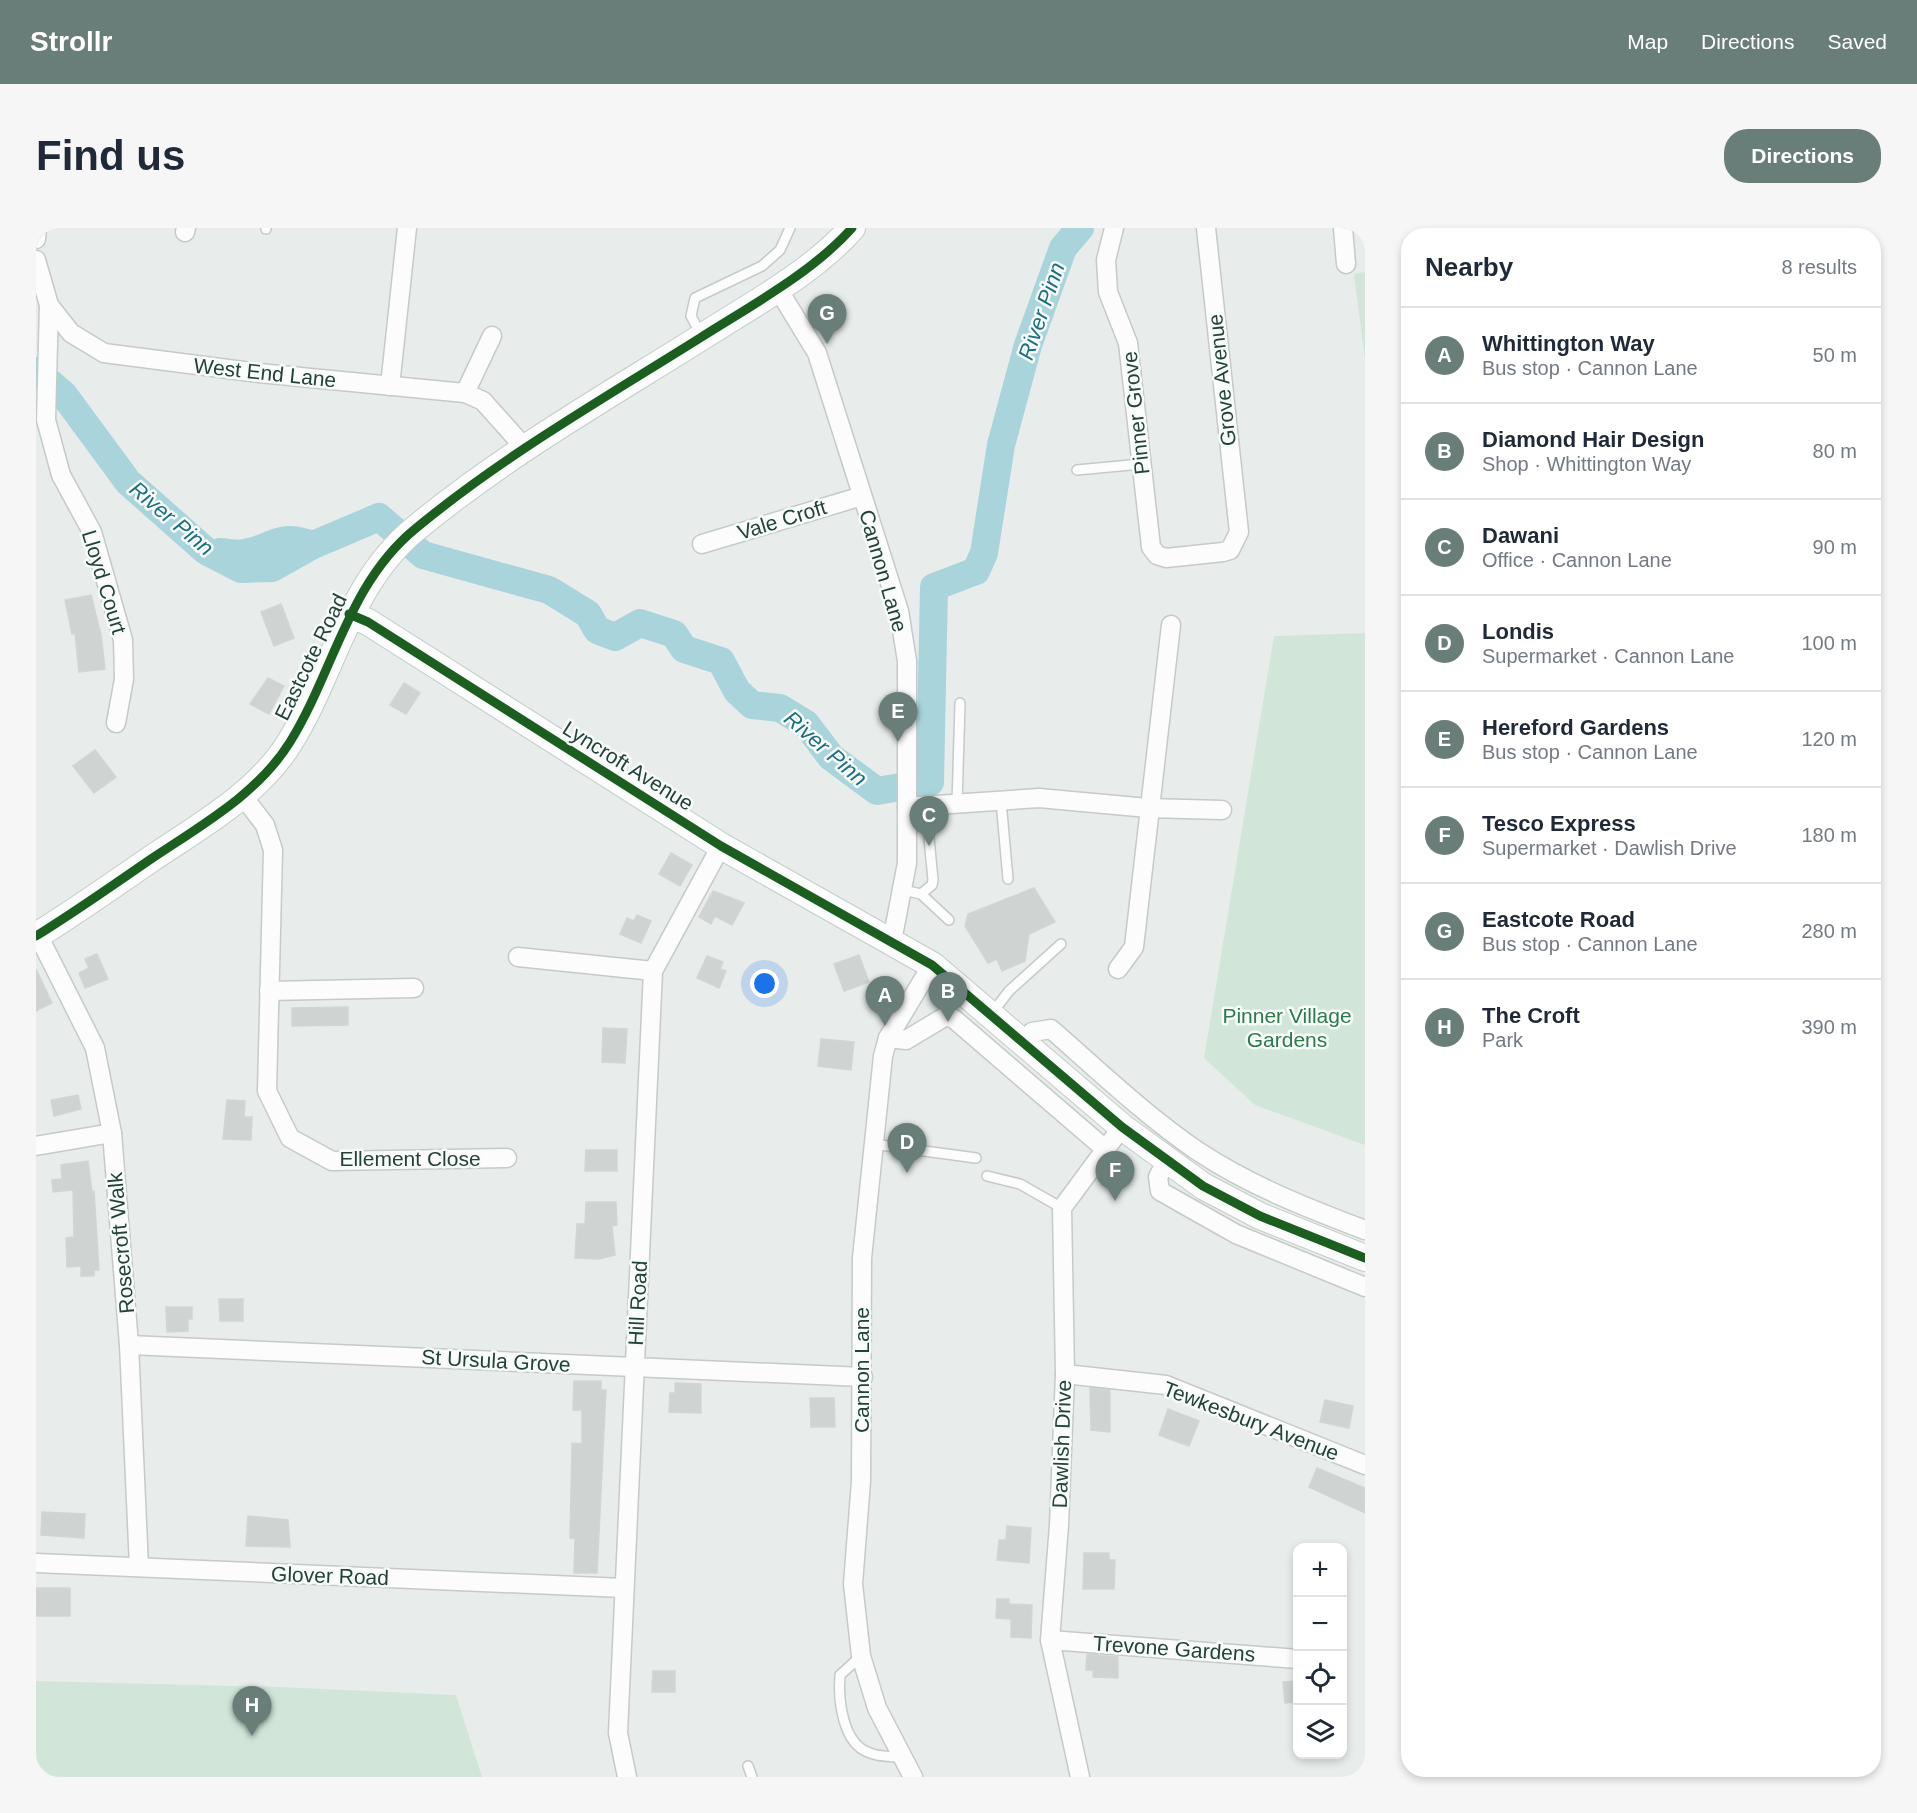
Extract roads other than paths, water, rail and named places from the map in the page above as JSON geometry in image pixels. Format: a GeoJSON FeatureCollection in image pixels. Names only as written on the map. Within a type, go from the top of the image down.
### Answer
{"type":"FeatureCollection","features":[{"type":"Feature","properties":{"kind":"street"},"geometry":{"type":"LineString","coordinates":[[36,239],[37,228]]}},
{"type":"Feature","properties":{"kind":"street"},"geometry":{"type":"LineString","coordinates":[[390,386],[407,228]]}},
{"type":"Feature","properties":{"kind":"street","name":"Eastcote Road"},"geometry":{"type":"LineString","coordinates":[[37,935],[208,822],[270,770],[289,744],[309,709],[349,614],[375,572],[404,538],[525,448],[778,289],[842,239],[852,228]]}},
{"type":"Feature","properties":{"kind":"street","name":"Pinner Grove"},"geometry":{"type":"LineString","coordinates":[[1114,228],[1106,260],[1108,292],[1128,343],[1151,547],[1157,555],[1166,558]]}},
{"type":"Feature","properties":{"kind":"street","name":"Grove Avenue"},"geometry":{"type":"LineString","coordinates":[[1166,558],[1230,550],[1239,532],[1206,228]]}},
{"type":"Feature","properties":{"kind":"street"},"geometry":{"type":"LineString","coordinates":[[1343,228],[1346,264]]}},
{"type":"Feature","properties":{"kind":"street","name":"West End Lane"},"geometry":{"type":"LineString","coordinates":[[36,260],[49,305],[71,333],[104,353],[135,359],[465,393],[483,400],[525,448]]}},
{"type":"Feature","properties":{"kind":"street","name":"Cannon Lane"},"geometry":{"type":"LineString","coordinates":[[778,289],[817,353],[899,611],[907,661],[907,863],[912,892],[892,941]]}},
{"type":"Feature","properties":{"kind":"street","name":"Lloyd Court"},"geometry":{"type":"LineString","coordinates":[[49,305],[46,420],[61,475],[92,532],[123,640],[124,679],[116,723]]}},
{"type":"Feature","properties":{"kind":"street"},"geometry":{"type":"LineString","coordinates":[[465,393],[492,336]]}},
{"type":"Feature","properties":{"kind":"street","name":"Vale Croft"},"geometry":{"type":"LineString","coordinates":[[702,544],[862,496]]}},
{"type":"Feature","properties":{"kind":"street","name":"Lyncroft Avenue"},"geometry":{"type":"LineString","coordinates":[[349,614],[368,622],[721,846],[932,964],[1122,1127],[1203,1186],[1260,1216],[1365,1258]]}},
{"type":"Feature","properties":{"kind":"street"},"geometry":{"type":"LineString","coordinates":[[1118,969],[1134,947],[1148,808],[1171,625]]}},
{"type":"Feature","properties":{"kind":"street","name":"Ellement Close"},"geometry":{"type":"LineString","coordinates":[[242,795],[265,825],[273,850],[267,1091],[290,1138],[332,1161],[507,1158]]}},
{"type":"Feature","properties":{"kind":"street"},"geometry":{"type":"LineString","coordinates":[[907,801],[926,807],[1039,798],[1148,808],[1222,810]]}},
{"type":"Feature","properties":{"kind":"street","name":"Hill Road"},"geometry":{"type":"LineString","coordinates":[[627,1777],[618,1733],[653,972],[721,846]]}},
{"type":"Feature","properties":{"kind":"street","name":"Rosecroft Walk"},"geometry":{"type":"LineString","coordinates":[[37,935],[94,1048],[112,1133],[129,1345],[139,1567]]}},
{"type":"Feature","properties":{"kind":"street"},"geometry":{"type":"LineString","coordinates":[[518,957],[653,972]]}},
{"type":"Feature","properties":{"kind":"street","name":"Cannon Lane"},"geometry":{"type":"LineString","coordinates":[[913,1777],[877,1708],[861,1656],[853,1584],[861,1481],[862,1258],[883,1056],[888,1038],[932,964]]}},
{"type":"Feature","properties":{"kind":"street"},"geometry":{"type":"LineString","coordinates":[[269,991],[414,988]]}},
{"type":"Feature","properties":{"kind":"street"},"geometry":{"type":"LineString","coordinates":[[888,1038],[906,1040],[938,1019],[946,1016],[954,1019],[1104,1148]]}},
{"type":"Feature","properties":{"kind":"street"},"geometry":{"type":"LineString","coordinates":[[1023,1041],[1032,1032],[1050,1029],[1153,1118],[1199,1151],[1287,1200],[1365,1230]]}},
{"type":"Feature","properties":{"kind":"street"},"geometry":{"type":"LineString","coordinates":[[1062,1208],[1104,1148],[1122,1127]]}},
{"type":"Feature","properties":{"kind":"street"},"geometry":{"type":"LineString","coordinates":[[36,1146],[112,1133]]}},
{"type":"Feature","properties":{"kind":"street"},"geometry":{"type":"LineString","coordinates":[[1167,1160],[1158,1177],[1160,1191],[1236,1234],[1365,1287]]}},
{"type":"Feature","properties":{"kind":"street","name":"Dawlish Drive"},"geometry":{"type":"LineString","coordinates":[[1062,1208],[1065,1374],[1059,1526],[1050,1640],[1080,1777]]}},
{"type":"Feature","properties":{"kind":"street","name":"St Ursula Grove"},"geometry":{"type":"LineString","coordinates":[[129,1345],[863,1377]]}},
{"type":"Feature","properties":{"kind":"street","name":"Tewkesbury Avenue"},"geometry":{"type":"LineString","coordinates":[[1065,1374],[1166,1386],[1365,1465]]}},
{"type":"Feature","properties":{"kind":"street","name":"Glover Road"},"geometry":{"type":"LineString","coordinates":[[36,1563],[624,1588]]}},
{"type":"Feature","properties":{"kind":"street","name":"Trevone Gardens"},"geometry":{"type":"LineString","coordinates":[[1050,1640],[1293,1659]]}},
{"type":"Feature","properties":{"kind":"lane"},"geometry":{"type":"LineString","coordinates":[[702,337],[692,316],[695,298],[762,266],[780,250],[790,228]]}},
{"type":"Feature","properties":{"kind":"lane"},"geometry":{"type":"LineString","coordinates":[[1077,470],[1141,464]]}},
{"type":"Feature","properties":{"kind":"lane"},"geometry":{"type":"LineString","coordinates":[[957,804],[960,703]]}},
{"type":"Feature","properties":{"kind":"lane"},"geometry":{"type":"LineString","coordinates":[[1001,801],[1008,879]]}},
{"type":"Feature","properties":{"kind":"lane"},"geometry":{"type":"LineString","coordinates":[[912,892],[932,885],[933,880],[926,807]]}},
{"type":"Feature","properties":{"kind":"lane"},"geometry":{"type":"LineString","coordinates":[[912,892],[949,920]]}},
{"type":"Feature","properties":{"kind":"lane"},"geometry":{"type":"LineString","coordinates":[[990,1015],[1010,991],[1061,944]]}},
{"type":"Feature","properties":{"kind":"lane"},"geometry":{"type":"LineString","coordinates":[[873,1144],[976,1158]]}},
{"type":"Feature","properties":{"kind":"lane"},"geometry":{"type":"LineString","coordinates":[[987,1176],[1020,1184],[1062,1208]]}},
{"type":"Feature","properties":{"kind":"lane"},"geometry":{"type":"LineString","coordinates":[[861,1656],[840,1675],[838,1698],[851,1738],[868,1753],[902,1758]]}},
{"type":"Feature","properties":{"kind":"lane"},"geometry":{"type":"LineString","coordinates":[[748,1766],[752,1777]]}},
{"type":"Feature","properties":{"kind":"waterway","name":"River Pinn"},"geometry":{"type":"LineString","coordinates":[[36,371],[64,395],[128,482],[206,551],[241,569],[272,568],[313,545],[379,517],[423,555],[549,590],[588,614],[597,630],[615,637],[640,623],[674,634],[684,649],[721,661],[737,691],[752,705],[780,708],[806,724],[831,757],[877,791],[930,782],[934,587],[976,571],[984,553],[1001,445],[1028,345],[1063,248],[1080,228]]}},
{"type":"Feature","properties":{"kind":"waterway"},"geometry":{"type":"LineString","coordinates":[[220,552],[241,554],[283,540],[300,541],[313,545]]}},
{"type":"Feature","properties":{"kind":"place","name":"Eastcote Road"},"geometry":{"type":"Point","coordinates":[827,344]}},
{"type":"Feature","properties":{"kind":"place","name":"Hereford Gardens"},"geometry":{"type":"Point","coordinates":[898,742]}},
{"type":"Feature","properties":{"kind":"place","name":"Dawani"},"geometry":{"type":"Point","coordinates":[929,846]}},
{"type":"Feature","properties":{"kind":"place","name":"Diamond Hair Design"},"geometry":{"type":"Point","coordinates":[948,1022]}},
{"type":"Feature","properties":{"kind":"place","name":"Whittington Way"},"geometry":{"type":"Point","coordinates":[885,1026]}},
{"type":"Feature","properties":{"kind":"place","name":"Londis"},"geometry":{"type":"Point","coordinates":[907,1173]}},
{"type":"Feature","properties":{"kind":"place","name":"Tesco Express"},"geometry":{"type":"Point","coordinates":[1115,1201]}},
{"type":"Feature","properties":{"kind":"place","name":"The Croft"},"geometry":{"type":"Point","coordinates":[252,1736]}},
{"type":"Feature","properties":{"kind":"park label","name":"Pinner Village Gardens"},"geometry":{"type":"Point","coordinates":[1287,1028]}}]}
